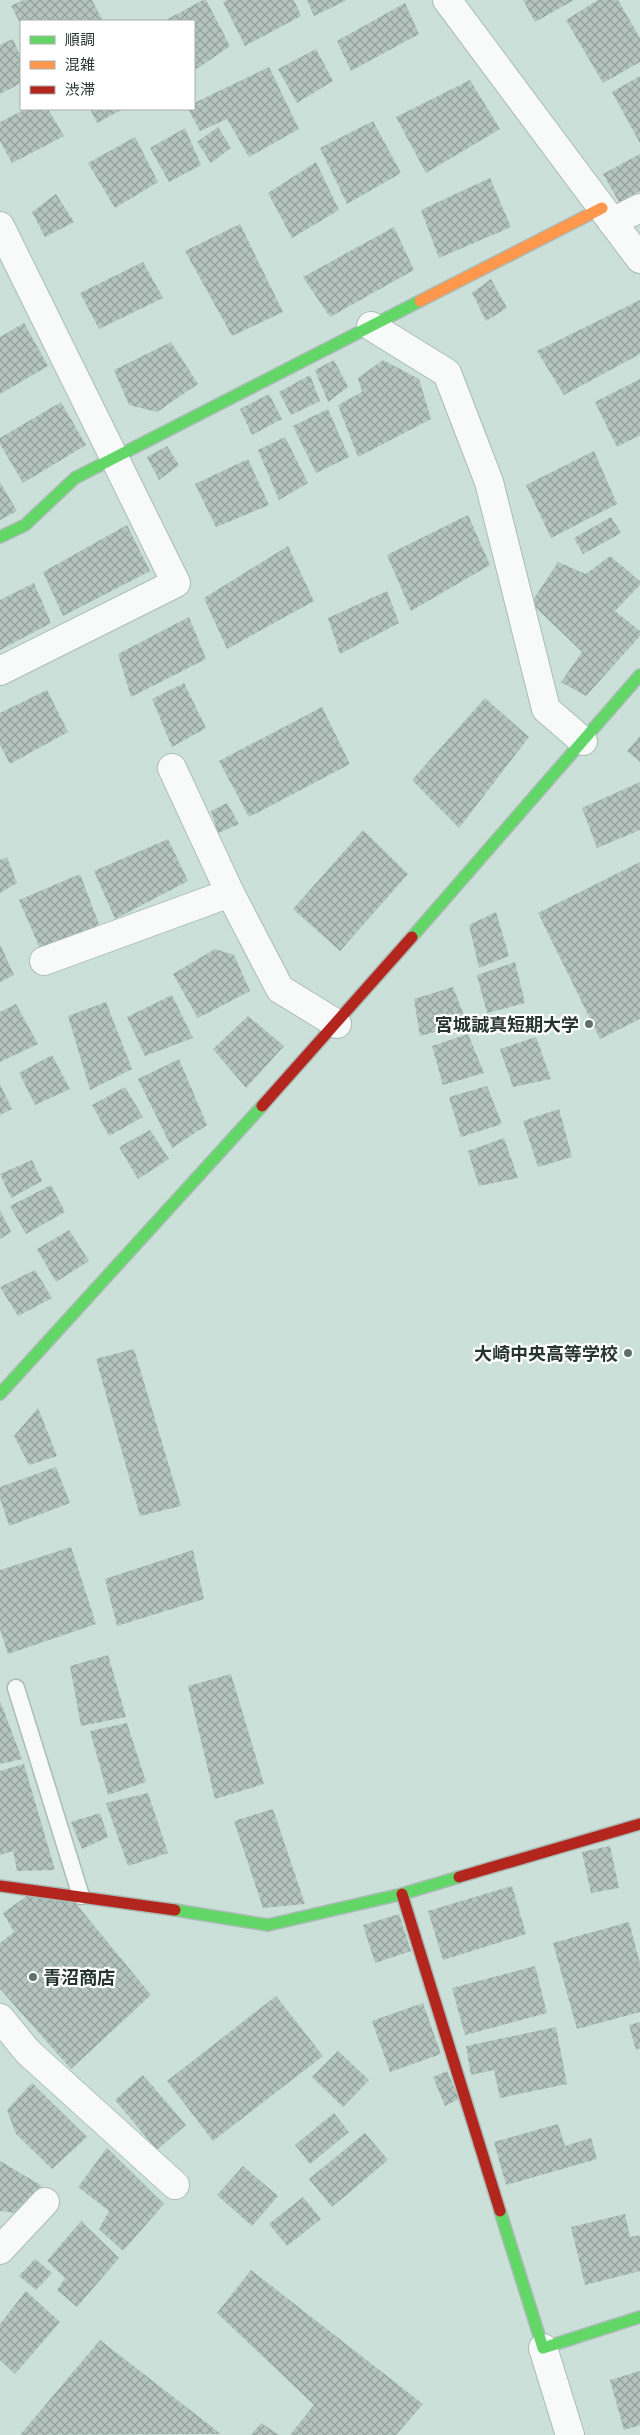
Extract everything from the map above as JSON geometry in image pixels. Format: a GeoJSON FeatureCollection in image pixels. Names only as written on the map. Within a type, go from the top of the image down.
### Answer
{"type":"FeatureCollection","features":[{"type":"Feature","properties":{"kind":"street"},"geometry":{"type":"LineString","coordinates":[[447,0],[640,259]]}},
{"type":"Feature","properties":{"kind":"street"},"geometry":{"type":"LineString","coordinates":[[0,537],[25,525],[75,478],[113,457],[372,326],[607,215],[640,208]]}},
{"type":"Feature","properties":{"kind":"street"},"geometry":{"type":"LineString","coordinates":[[0,226],[176,582],[0,671]]}},
{"type":"Feature","properties":{"kind":"street"},"geometry":{"type":"LineString","coordinates":[[372,326],[447,373],[489,482],[546,709],[583,741]]}},
{"type":"Feature","properties":{"kind":"street"},"geometry":{"type":"LineString","coordinates":[[0,1394],[337,1024],[640,675]]}},
{"type":"Feature","properties":{"kind":"street"},"geometry":{"type":"LineString","coordinates":[[172,768],[230,893],[280,989],[337,1024]]}},
{"type":"Feature","properties":{"kind":"street"},"geometry":{"type":"LineString","coordinates":[[44,962],[230,893]]}},
{"type":"Feature","properties":{"kind":"street"},"geometry":{"type":"LineString","coordinates":[[0,1886],[81,1896],[268,1925],[402,1894],[640,1824]]}},
{"type":"Feature","properties":{"kind":"street"},"geometry":{"type":"LineString","coordinates":[[402,1894],[570,2435]]}},
{"type":"Feature","properties":{"kind":"street"},"geometry":{"type":"LineString","coordinates":[[0,2018],[28,2052],[176,2185]]}},
{"type":"Feature","properties":{"kind":"street"},"geometry":{"type":"LineString","coordinates":[[0,2250],[45,2202]]}},
{"type":"Feature","properties":{"kind":"street"},"geometry":{"type":"LineString","coordinates":[[543,2348],[640,2317]]}},
{"type":"Feature","properties":{"kind":"lane"},"geometry":{"type":"LineString","coordinates":[[16,1688],[81,1896]]}},
{"type":"Feature","properties":{"kind":"building"},"geometry":{"type":"Polygon","coordinates":[[[23,0],[92,0],[102,20],[20,20],[20,23],[11,6],[23,0]]]}},
{"type":"Feature","properties":{"kind":"building"},"geometry":{"type":"Polygon","coordinates":[[[206,0],[230,46],[195,70],[195,20],[166,20],[206,0]]]}},
{"type":"Feature","properties":{"kind":"building"},"geometry":{"type":"Polygon","coordinates":[[[227,0],[294,0],[301,16],[245,46],[223,2],[227,0]]]}},
{"type":"Feature","properties":{"kind":"building"},"geometry":{"type":"Polygon","coordinates":[[[307,0],[347,0],[314,16],[307,0]]]}},
{"type":"Feature","properties":{"kind":"building"},"geometry":{"type":"Polygon","coordinates":[[[523,0],[574,0],[535,22],[523,0]]]}},
{"type":"Feature","properties":{"kind":"building"},"geometry":{"type":"Polygon","coordinates":[[[598,0],[618,0],[640,38],[640,62],[603,83],[566,20],[598,0]]]}},
{"type":"Feature","properties":{"kind":"building"},"geometry":{"type":"Polygon","coordinates":[[[405,3],[419,34],[351,71],[337,41],[405,3]]]}},
{"type":"Feature","properties":{"kind":"building"},"geometry":{"type":"Polygon","coordinates":[[[13,39],[20,56],[20,84],[0,94],[0,45],[13,39]]]}},
{"type":"Feature","properties":{"kind":"building"},"geometry":{"type":"Polygon","coordinates":[[[316,49],[333,81],[297,103],[278,69],[316,49]]]}},
{"type":"Feature","properties":{"kind":"building"},"geometry":{"type":"Polygon","coordinates":[[[269,67],[299,129],[249,157],[227,119],[200,131],[189,110],[195,110],[195,103],[269,67]]]}},
{"type":"Feature","properties":{"kind":"building"},"geometry":{"type":"Polygon","coordinates":[[[640,76],[640,143],[612,92],[640,76]]]}},
{"type":"Feature","properties":{"kind":"building"},"geometry":{"type":"Polygon","coordinates":[[[470,80],[500,129],[426,173],[396,117],[470,80]]]}},
{"type":"Feature","properties":{"kind":"building"},"geometry":{"type":"Polygon","coordinates":[[[24,110],[49,110],[64,136],[12,163],[0,141],[0,122],[24,110]]]}},
{"type":"Feature","properties":{"kind":"building"},"geometry":{"type":"Polygon","coordinates":[[[90,110],[121,110],[97,123],[90,110]]]}},
{"type":"Feature","properties":{"kind":"building"},"geometry":{"type":"Polygon","coordinates":[[[373,121],[401,173],[347,204],[320,148],[373,121]]]}},
{"type":"Feature","properties":{"kind":"building"},"geometry":{"type":"Polygon","coordinates":[[[218,127],[231,148],[211,163],[197,142],[218,127]]]}},
{"type":"Feature","properties":{"kind":"building"},"geometry":{"type":"Polygon","coordinates":[[[185,128],[201,165],[169,182],[150,148],[185,128]]]}},
{"type":"Feature","properties":{"kind":"building"},"geometry":{"type":"Polygon","coordinates":[[[135,137],[158,182],[115,208],[88,163],[135,137]]]}},
{"type":"Feature","properties":{"kind":"building"},"geometry":{"type":"Polygon","coordinates":[[[640,154],[640,191],[619,202],[603,174],[640,154]]]}},
{"type":"Feature","properties":{"kind":"building"},"geometry":{"type":"Polygon","coordinates":[[[316,162],[339,210],[292,238],[268,193],[316,162]]]}},
{"type":"Feature","properties":{"kind":"building"},"geometry":{"type":"Polygon","coordinates":[[[490,178],[511,227],[439,258],[421,210],[490,178]]]}},
{"type":"Feature","properties":{"kind":"building"},"geometry":{"type":"Polygon","coordinates":[[[56,194],[74,222],[45,237],[32,212],[56,194]]]}},
{"type":"Feature","properties":{"kind":"building"},"geometry":{"type":"Polygon","coordinates":[[[240,224],[283,312],[232,336],[185,251],[240,224]]]}},
{"type":"Feature","properties":{"kind":"building"},"geometry":{"type":"Polygon","coordinates":[[[394,227],[414,270],[330,317],[303,277],[394,227]]]}},
{"type":"Feature","properties":{"kind":"building"},"geometry":{"type":"Polygon","coordinates":[[[143,262],[163,298],[99,329],[80,293],[143,262]]]}},
{"type":"Feature","properties":{"kind":"building"},"geometry":{"type":"Polygon","coordinates":[[[491,279],[507,308],[486,321],[472,293],[491,279]]]}},
{"type":"Feature","properties":{"kind":"building"},"geometry":{"type":"Polygon","coordinates":[[[640,300],[640,354],[564,395],[537,351],[640,300]]]}},
{"type":"Feature","properties":{"kind":"building"},"geometry":{"type":"Polygon","coordinates":[[[24,323],[48,366],[0,394],[0,337],[24,323]]]}},
{"type":"Feature","properties":{"kind":"building"},"geometry":{"type":"Polygon","coordinates":[[[171,342],[198,384],[157,412],[129,405],[114,370],[171,342]]]}},
{"type":"Feature","properties":{"kind":"building"},"geometry":{"type":"Polygon","coordinates":[[[334,360],[348,387],[328,402],[315,370],[334,360]]]}},
{"type":"Feature","properties":{"kind":"building"},"geometry":{"type":"Polygon","coordinates":[[[383,360],[419,379],[431,419],[358,457],[338,405],[362,392],[358,378],[383,360]]]}},
{"type":"Feature","properties":{"kind":"building"},"geometry":{"type":"Polygon","coordinates":[[[310,375],[320,401],[291,415],[279,392],[310,375]]]}},
{"type":"Feature","properties":{"kind":"building"},"geometry":{"type":"Polygon","coordinates":[[[640,379],[640,435],[617,447],[595,402],[640,379]]]}},
{"type":"Feature","properties":{"kind":"building"},"geometry":{"type":"Polygon","coordinates":[[[269,394],[282,419],[252,435],[240,409],[269,394]]]}},
{"type":"Feature","properties":{"kind":"building"},"geometry":{"type":"Polygon","coordinates":[[[61,402],[86,445],[23,483],[0,444],[0,438],[61,402]]]}},
{"type":"Feature","properties":{"kind":"building"},"geometry":{"type":"Polygon","coordinates":[[[328,409],[349,457],[316,473],[293,426],[328,409]]]}},
{"type":"Feature","properties":{"kind":"building"},"geometry":{"type":"Polygon","coordinates":[[[285,437],[308,483],[279,500],[258,450],[285,437]]]}},
{"type":"Feature","properties":{"kind":"building"},"geometry":{"type":"Polygon","coordinates":[[[167,446],[179,465],[159,480],[147,457],[167,446]]]}},
{"type":"Feature","properties":{"kind":"building"},"geometry":{"type":"Polygon","coordinates":[[[594,451],[617,504],[551,538],[526,485],[594,451]]]}},
{"type":"Feature","properties":{"kind":"building"},"geometry":{"type":"Polygon","coordinates":[[[248,459],[269,505],[216,527],[195,484],[248,459]]]}},
{"type":"Feature","properties":{"kind":"building"},"geometry":{"type":"Polygon","coordinates":[[[0,482],[17,511],[0,520],[0,482]]]}},
{"type":"Feature","properties":{"kind":"building"},"geometry":{"type":"Polygon","coordinates":[[[468,515],[490,565],[411,611],[387,555],[468,515]]]}},
{"type":"Feature","properties":{"kind":"building"},"geometry":{"type":"Polygon","coordinates":[[[611,517],[621,533],[583,554],[574,538],[611,517]]]}},
{"type":"Feature","properties":{"kind":"building"},"geometry":{"type":"Polygon","coordinates":[[[127,525],[150,571],[63,616],[43,572],[127,525]]]}},
{"type":"Feature","properties":{"kind":"building"},"geometry":{"type":"Polygon","coordinates":[[[288,546],[314,601],[227,649],[204,598],[288,546]]]}},
{"type":"Feature","properties":{"kind":"building"},"geometry":{"type":"Polygon","coordinates":[[[610,556],[640,581],[640,585],[615,611],[640,631],[640,636],[586,696],[561,682],[582,652],[531,603],[558,562],[586,574],[610,556]]]}},
{"type":"Feature","properties":{"kind":"building"},"geometry":{"type":"Polygon","coordinates":[[[34,583],[51,623],[0,650],[0,600],[34,583]]]}},
{"type":"Feature","properties":{"kind":"building"},"geometry":{"type":"Polygon","coordinates":[[[387,591],[399,623],[340,654],[328,618],[387,591]]]}},
{"type":"Feature","properties":{"kind":"building"},"geometry":{"type":"Polygon","coordinates":[[[189,617],[206,659],[131,697],[118,654],[189,617]]]}},
{"type":"Feature","properties":{"kind":"building"},"geometry":{"type":"Polygon","coordinates":[[[184,683],[206,728],[172,747],[152,699],[184,683]]]}},
{"type":"Feature","properties":{"kind":"building"},"geometry":{"type":"Polygon","coordinates":[[[47,690],[68,732],[10,764],[0,745],[0,713],[47,690]]]}},
{"type":"Feature","properties":{"kind":"building"},"geometry":{"type":"Polygon","coordinates":[[[485,698],[529,737],[459,828],[412,780],[485,698]]]}},
{"type":"Feature","properties":{"kind":"building"},"geometry":{"type":"Polygon","coordinates":[[[322,707],[350,764],[249,817],[219,761],[322,707]]]}},
{"type":"Feature","properties":{"kind":"building"},"geometry":{"type":"Polygon","coordinates":[[[640,736],[640,762],[627,751],[640,736]]]}},
{"type":"Feature","properties":{"kind":"building"},"geometry":{"type":"Polygon","coordinates":[[[640,782],[640,830],[597,848],[582,808],[640,782]]]}},
{"type":"Feature","properties":{"kind":"building"},"geometry":{"type":"Polygon","coordinates":[[[227,803],[239,824],[218,833],[211,811],[227,803]]]}},
{"type":"Feature","properties":{"kind":"building"},"geometry":{"type":"Polygon","coordinates":[[[363,830],[408,874],[340,951],[293,909],[363,830]]]}},
{"type":"Feature","properties":{"kind":"building"},"geometry":{"type":"Polygon","coordinates":[[[168,839],[188,881],[115,919],[94,871],[168,839]]]}},
{"type":"Feature","properties":{"kind":"building"},"geometry":{"type":"Polygon","coordinates":[[[7,857],[17,883],[0,893],[0,860],[7,857]]]}},
{"type":"Feature","properties":{"kind":"building"},"geometry":{"type":"Polygon","coordinates":[[[640,862],[640,1019],[600,1039],[538,913],[640,862]]]}},
{"type":"Feature","properties":{"kind":"building"},"geometry":{"type":"Polygon","coordinates":[[[80,874],[99,924],[42,953],[19,900],[80,874]]]}},
{"type":"Feature","properties":{"kind":"building"},"geometry":{"type":"Polygon","coordinates":[[[496,912],[509,956],[479,968],[469,925],[496,912]]]}},
{"type":"Feature","properties":{"kind":"building"},"geometry":{"type":"Polygon","coordinates":[[[0,944],[14,975],[0,982],[0,944]]]}},
{"type":"Feature","properties":{"kind":"building"},"geometry":{"type":"Polygon","coordinates":[[[215,949],[234,955],[250,991],[198,1018],[173,974],[215,949]]]}},
{"type":"Feature","properties":{"kind":"building"},"geometry":{"type":"Polygon","coordinates":[[[515,962],[525,1003],[487,1013],[477,975],[515,962]]]}},
{"type":"Feature","properties":{"kind":"building"},"geometry":{"type":"Polygon","coordinates":[[[453,987],[467,1023],[420,1036],[414,999],[453,987]]]}},
{"type":"Feature","properties":{"kind":"building"},"geometry":{"type":"Polygon","coordinates":[[[172,995],[193,1038],[145,1056],[127,1017],[172,995]]]}},
{"type":"Feature","properties":{"kind":"building"},"geometry":{"type":"Polygon","coordinates":[[[106,1002],[132,1069],[90,1090],[68,1016],[106,1002]]]}},
{"type":"Feature","properties":{"kind":"building"},"geometry":{"type":"Polygon","coordinates":[[[16,1004],[38,1044],[0,1062],[0,1012],[16,1004]]]}},
{"type":"Feature","properties":{"kind":"building"},"geometry":{"type":"Polygon","coordinates":[[[248,1016],[284,1046],[246,1088],[213,1049],[248,1016]]]}},
{"type":"Feature","properties":{"kind":"building"},"geometry":{"type":"Polygon","coordinates":[[[468,1034],[484,1073],[443,1085],[432,1046],[468,1034]]]}},
{"type":"Feature","properties":{"kind":"building"},"geometry":{"type":"Polygon","coordinates":[[[536,1037],[551,1079],[513,1087],[500,1049],[536,1037]]]}},
{"type":"Feature","properties":{"kind":"building"},"geometry":{"type":"Polygon","coordinates":[[[52,1055],[70,1089],[35,1105],[19,1073],[52,1055]]]}},
{"type":"Feature","properties":{"kind":"building"},"geometry":{"type":"Polygon","coordinates":[[[179,1059],[207,1125],[172,1148],[138,1079],[179,1059]]]}},
{"type":"Feature","properties":{"kind":"building"},"geometry":{"type":"Polygon","coordinates":[[[0,1084],[12,1109],[0,1115],[0,1084]]]}},
{"type":"Feature","properties":{"kind":"building"},"geometry":{"type":"Polygon","coordinates":[[[487,1086],[502,1124],[461,1137],[449,1097],[487,1086]]]}},
{"type":"Feature","properties":{"kind":"building"},"geometry":{"type":"Polygon","coordinates":[[[125,1087],[143,1117],[109,1136],[92,1105],[125,1087]]]}},
{"type":"Feature","properties":{"kind":"building"},"geometry":{"type":"Polygon","coordinates":[[[559,1109],[572,1157],[538,1167],[523,1121],[559,1109]]]}},
{"type":"Feature","properties":{"kind":"building"},"geometry":{"type":"Polygon","coordinates":[[[150,1130],[169,1159],[138,1179],[119,1147],[150,1130]]]}},
{"type":"Feature","properties":{"kind":"building"},"geometry":{"type":"Polygon","coordinates":[[[504,1138],[518,1178],[479,1186],[468,1151],[504,1138]]]}},
{"type":"Feature","properties":{"kind":"building"},"geometry":{"type":"Polygon","coordinates":[[[32,1160],[42,1181],[11,1198],[0,1174],[32,1160]]]}},
{"type":"Feature","properties":{"kind":"building"},"geometry":{"type":"Polygon","coordinates":[[[51,1185],[65,1212],[26,1234],[10,1206],[51,1185]]]}},
{"type":"Feature","properties":{"kind":"building"},"geometry":{"type":"Polygon","coordinates":[[[0,1210],[11,1232],[0,1239],[0,1210]]]}},
{"type":"Feature","properties":{"kind":"building"},"geometry":{"type":"Polygon","coordinates":[[[69,1230],[89,1261],[56,1282],[37,1249],[69,1230]]]}},
{"type":"Feature","properties":{"kind":"building"},"geometry":{"type":"Polygon","coordinates":[[[35,1270],[52,1298],[18,1316],[0,1287],[35,1270]]]}},
{"type":"Feature","properties":{"kind":"building"},"geometry":{"type":"Polygon","coordinates":[[[134,1349],[181,1506],[140,1516],[96,1359],[134,1349]]]}},
{"type":"Feature","properties":{"kind":"building"},"geometry":{"type":"Polygon","coordinates":[[[38,1408],[57,1456],[29,1465],[14,1436],[38,1408]]]}},
{"type":"Feature","properties":{"kind":"building"},"geometry":{"type":"Polygon","coordinates":[[[56,1467],[70,1503],[9,1526],[0,1498],[0,1487],[56,1467]]]}},
{"type":"Feature","properties":{"kind":"building"},"geometry":{"type":"Polygon","coordinates":[[[71,1547],[96,1624],[8,1654],[0,1629],[0,1570],[71,1547]]]}},
{"type":"Feature","properties":{"kind":"building"},"geometry":{"type":"Polygon","coordinates":[[[193,1550],[204,1599],[117,1626],[105,1579],[193,1550]]]}},
{"type":"Feature","properties":{"kind":"building"},"geometry":{"type":"Polygon","coordinates":[[[108,1655],[126,1717],[81,1726],[70,1666],[108,1655]]]}},
{"type":"Feature","properties":{"kind":"building"},"geometry":{"type":"Polygon","coordinates":[[[231,1674],[264,1784],[215,1799],[188,1686],[231,1674]]]}},
{"type":"Feature","properties":{"kind":"building"},"geometry":{"type":"Polygon","coordinates":[[[0,1701],[22,1759],[0,1764],[0,1701]]]}},
{"type":"Feature","properties":{"kind":"building"},"geometry":{"type":"Polygon","coordinates":[[[127,1723],[146,1782],[108,1795],[90,1731],[127,1723]]]}},
{"type":"Feature","properties":{"kind":"building"},"geometry":{"type":"Polygon","coordinates":[[[24,1764],[55,1870],[17,1871],[13,1851],[0,1855],[0,1771],[24,1764]]]}},
{"type":"Feature","properties":{"kind":"building"},"geometry":{"type":"Polygon","coordinates":[[[148,1793],[168,1853],[128,1866],[106,1803],[148,1793]]]}},
{"type":"Feature","properties":{"kind":"building"},"geometry":{"type":"Polygon","coordinates":[[[273,1809],[305,1904],[263,1908],[234,1821],[273,1809]]]}},
{"type":"Feature","properties":{"kind":"building"},"geometry":{"type":"Polygon","coordinates":[[[100,1813],[108,1837],[82,1849],[71,1822],[100,1813]]]}},
{"type":"Feature","properties":{"kind":"building"},"geometry":{"type":"Polygon","coordinates":[[[610,1846],[619,1888],[591,1893],[582,1852],[610,1846]]]}},
{"type":"Feature","properties":{"kind":"building"},"geometry":{"type":"Polygon","coordinates":[[[512,1886],[526,1934],[443,1960],[428,1911],[512,1886]]]}},
{"type":"Feature","properties":{"kind":"building"},"geometry":{"type":"Polygon","coordinates":[[[31,1893],[73,1900],[151,1995],[71,2069],[0,1989],[0,1943],[14,1932],[3,1913],[31,1893]]]}},
{"type":"Feature","properties":{"kind":"building"},"geometry":{"type":"Polygon","coordinates":[[[399,1914],[411,1951],[375,1963],[363,1925],[399,1914]]]}},
{"type":"Feature","properties":{"kind":"building"},"geometry":{"type":"Polygon","coordinates":[[[629,1922],[640,1963],[640,2012],[577,2029],[553,1943],[629,1922]]]}},
{"type":"Feature","properties":{"kind":"building"},"geometry":{"type":"Polygon","coordinates":[[[535,1966],[547,2013],[465,2035],[452,1988],[535,1966]]]}},
{"type":"Feature","properties":{"kind":"building"},"geometry":{"type":"Polygon","coordinates":[[[276,1996],[323,2056],[213,2141],[167,2081],[276,1996]]]}},
{"type":"Feature","properties":{"kind":"building"},"geometry":{"type":"Polygon","coordinates":[[[423,2003],[441,2054],[390,2072],[372,2021],[423,2003]]]}},
{"type":"Feature","properties":{"kind":"building"},"geometry":{"type":"Polygon","coordinates":[[[640,2022],[640,2048],[636,2050],[629,2025],[640,2022]]]}},
{"type":"Feature","properties":{"kind":"building"},"geometry":{"type":"Polygon","coordinates":[[[556,2027],[567,2084],[500,2098],[494,2070],[471,2075],[466,2046],[556,2027]]]}},
{"type":"Feature","properties":{"kind":"building"},"geometry":{"type":"Polygon","coordinates":[[[338,2051],[369,2080],[343,2107],[312,2077],[338,2051]]]}},
{"type":"Feature","properties":{"kind":"building"},"geometry":{"type":"Polygon","coordinates":[[[447,2071],[459,2099],[445,2106],[433,2077],[447,2071]]]}},
{"type":"Feature","properties":{"kind":"building"},"geometry":{"type":"Polygon","coordinates":[[[143,2075],[186,2125],[157,2150],[115,2100],[143,2075]]]}},
{"type":"Feature","properties":{"kind":"building"},"geometry":{"type":"Polygon","coordinates":[[[32,2083],[87,2137],[52,2169],[16,2134],[7,2110],[32,2083]]]}},
{"type":"Feature","properties":{"kind":"building"},"geometry":{"type":"Polygon","coordinates":[[[334,2113],[349,2132],[310,2164],[295,2145],[334,2113]]]}},
{"type":"Feature","properties":{"kind":"building"},"geometry":{"type":"Polygon","coordinates":[[[558,2124],[565,2146],[591,2138],[597,2159],[506,2185],[494,2142],[558,2124]]]}},
{"type":"Feature","properties":{"kind":"building"},"geometry":{"type":"Polygon","coordinates":[[[365,2133],[388,2160],[332,2207],[309,2179],[365,2133]]]}},
{"type":"Feature","properties":{"kind":"building"},"geometry":{"type":"Polygon","coordinates":[[[107,2148],[164,2204],[123,2251],[99,2229],[109,2211],[78,2187],[107,2148]]]}},
{"type":"Feature","properties":{"kind":"building"},"geometry":{"type":"Polygon","coordinates":[[[0,2161],[42,2186],[16,2213],[0,2211],[0,2161]]]}},
{"type":"Feature","properties":{"kind":"building"},"geometry":{"type":"Polygon","coordinates":[[[243,2166],[278,2196],[252,2226],[217,2195],[243,2166]]]}},
{"type":"Feature","properties":{"kind":"building"},"geometry":{"type":"Polygon","coordinates":[[[303,2197],[321,2219],[287,2246],[269,2224],[303,2197]]]}},
{"type":"Feature","properties":{"kind":"building"},"geometry":{"type":"Polygon","coordinates":[[[625,2214],[630,2237],[640,2235],[640,2271],[585,2285],[571,2227],[625,2214]]]}},
{"type":"Feature","properties":{"kind":"building"},"geometry":{"type":"Polygon","coordinates":[[[81,2221],[119,2258],[77,2307],[57,2290],[65,2278],[47,2261],[81,2221]]]}},
{"type":"Feature","properties":{"kind":"building"},"geometry":{"type":"Polygon","coordinates":[[[35,2259],[52,2273],[36,2290],[19,2276],[35,2259]]]}},
{"type":"Feature","properties":{"kind":"building"},"geometry":{"type":"Polygon","coordinates":[[[251,2270],[423,2404],[396,2435],[290,2435],[314,2405],[217,2313],[251,2270]]]}},
{"type":"Feature","properties":{"kind":"building"},"geometry":{"type":"Polygon","coordinates":[[[26,2291],[60,2322],[15,2374],[0,2360],[0,2324],[26,2291]]]}},
{"type":"Feature","properties":{"kind":"building"},"geometry":{"type":"Polygon","coordinates":[[[100,2340],[221,2434],[20,2435],[100,2340]]]}},
{"type":"Feature","properties":{"kind":"building"},"geometry":{"type":"Polygon","coordinates":[[[640,2371],[640,2425],[624,2430],[610,2380],[640,2371]]]}},
{"type":"Feature","properties":{"kind":"building"},"geometry":{"type":"Polygon","coordinates":[[[261,2423],[279,2435],[251,2435],[261,2423]]]}},
{"type":"Feature","properties":{"kind":"traffic: fast"},"geometry":{"type":"LineString","coordinates":[[0,537],[25,525],[75,478],[420,301]]}},
{"type":"Feature","properties":{"kind":"traffic: fast"},"geometry":{"type":"LineString","coordinates":[[412,937],[640,675]]}},
{"type":"Feature","properties":{"kind":"traffic: fast"},"geometry":{"type":"LineString","coordinates":[[0,1394],[262,1106]]}},
{"type":"Feature","properties":{"kind":"traffic: fast"},"geometry":{"type":"LineString","coordinates":[[175,1910],[268,1925],[402,1894],[459,1877]]}},
{"type":"Feature","properties":{"kind":"traffic: fast"},"geometry":{"type":"LineString","coordinates":[[500,2211],[543,2348],[640,2317]]}},
{"type":"Feature","properties":{"kind":"traffic: slow"},"geometry":{"type":"LineString","coordinates":[[420,301],[602,208]]}},
{"type":"Feature","properties":{"kind":"traffic: jam"},"geometry":{"type":"LineString","coordinates":[[262,1106],[412,937]]}},
{"type":"Feature","properties":{"kind":"traffic: jam"},"geometry":{"type":"LineString","coordinates":[[459,1877],[640,1824]]}},
{"type":"Feature","properties":{"kind":"traffic: jam"},"geometry":{"type":"LineString","coordinates":[[0,1886],[175,1910]]}},
{"type":"Feature","properties":{"kind":"traffic: jam"},"geometry":{"type":"LineString","coordinates":[[402,1894],[500,2211]]}},
{"type":"Feature","properties":{"kind":"place","name":"宮城誠真短期大学"},"geometry":{"type":"Point","coordinates":[589,1024]}},
{"type":"Feature","properties":{"kind":"place","name":"大崎中央高等学校"},"geometry":{"type":"Point","coordinates":[628,1353]}},
{"type":"Feature","properties":{"kind":"place","name":"青沼商店"},"geometry":{"type":"Point","coordinates":[33,1977]}}]}
